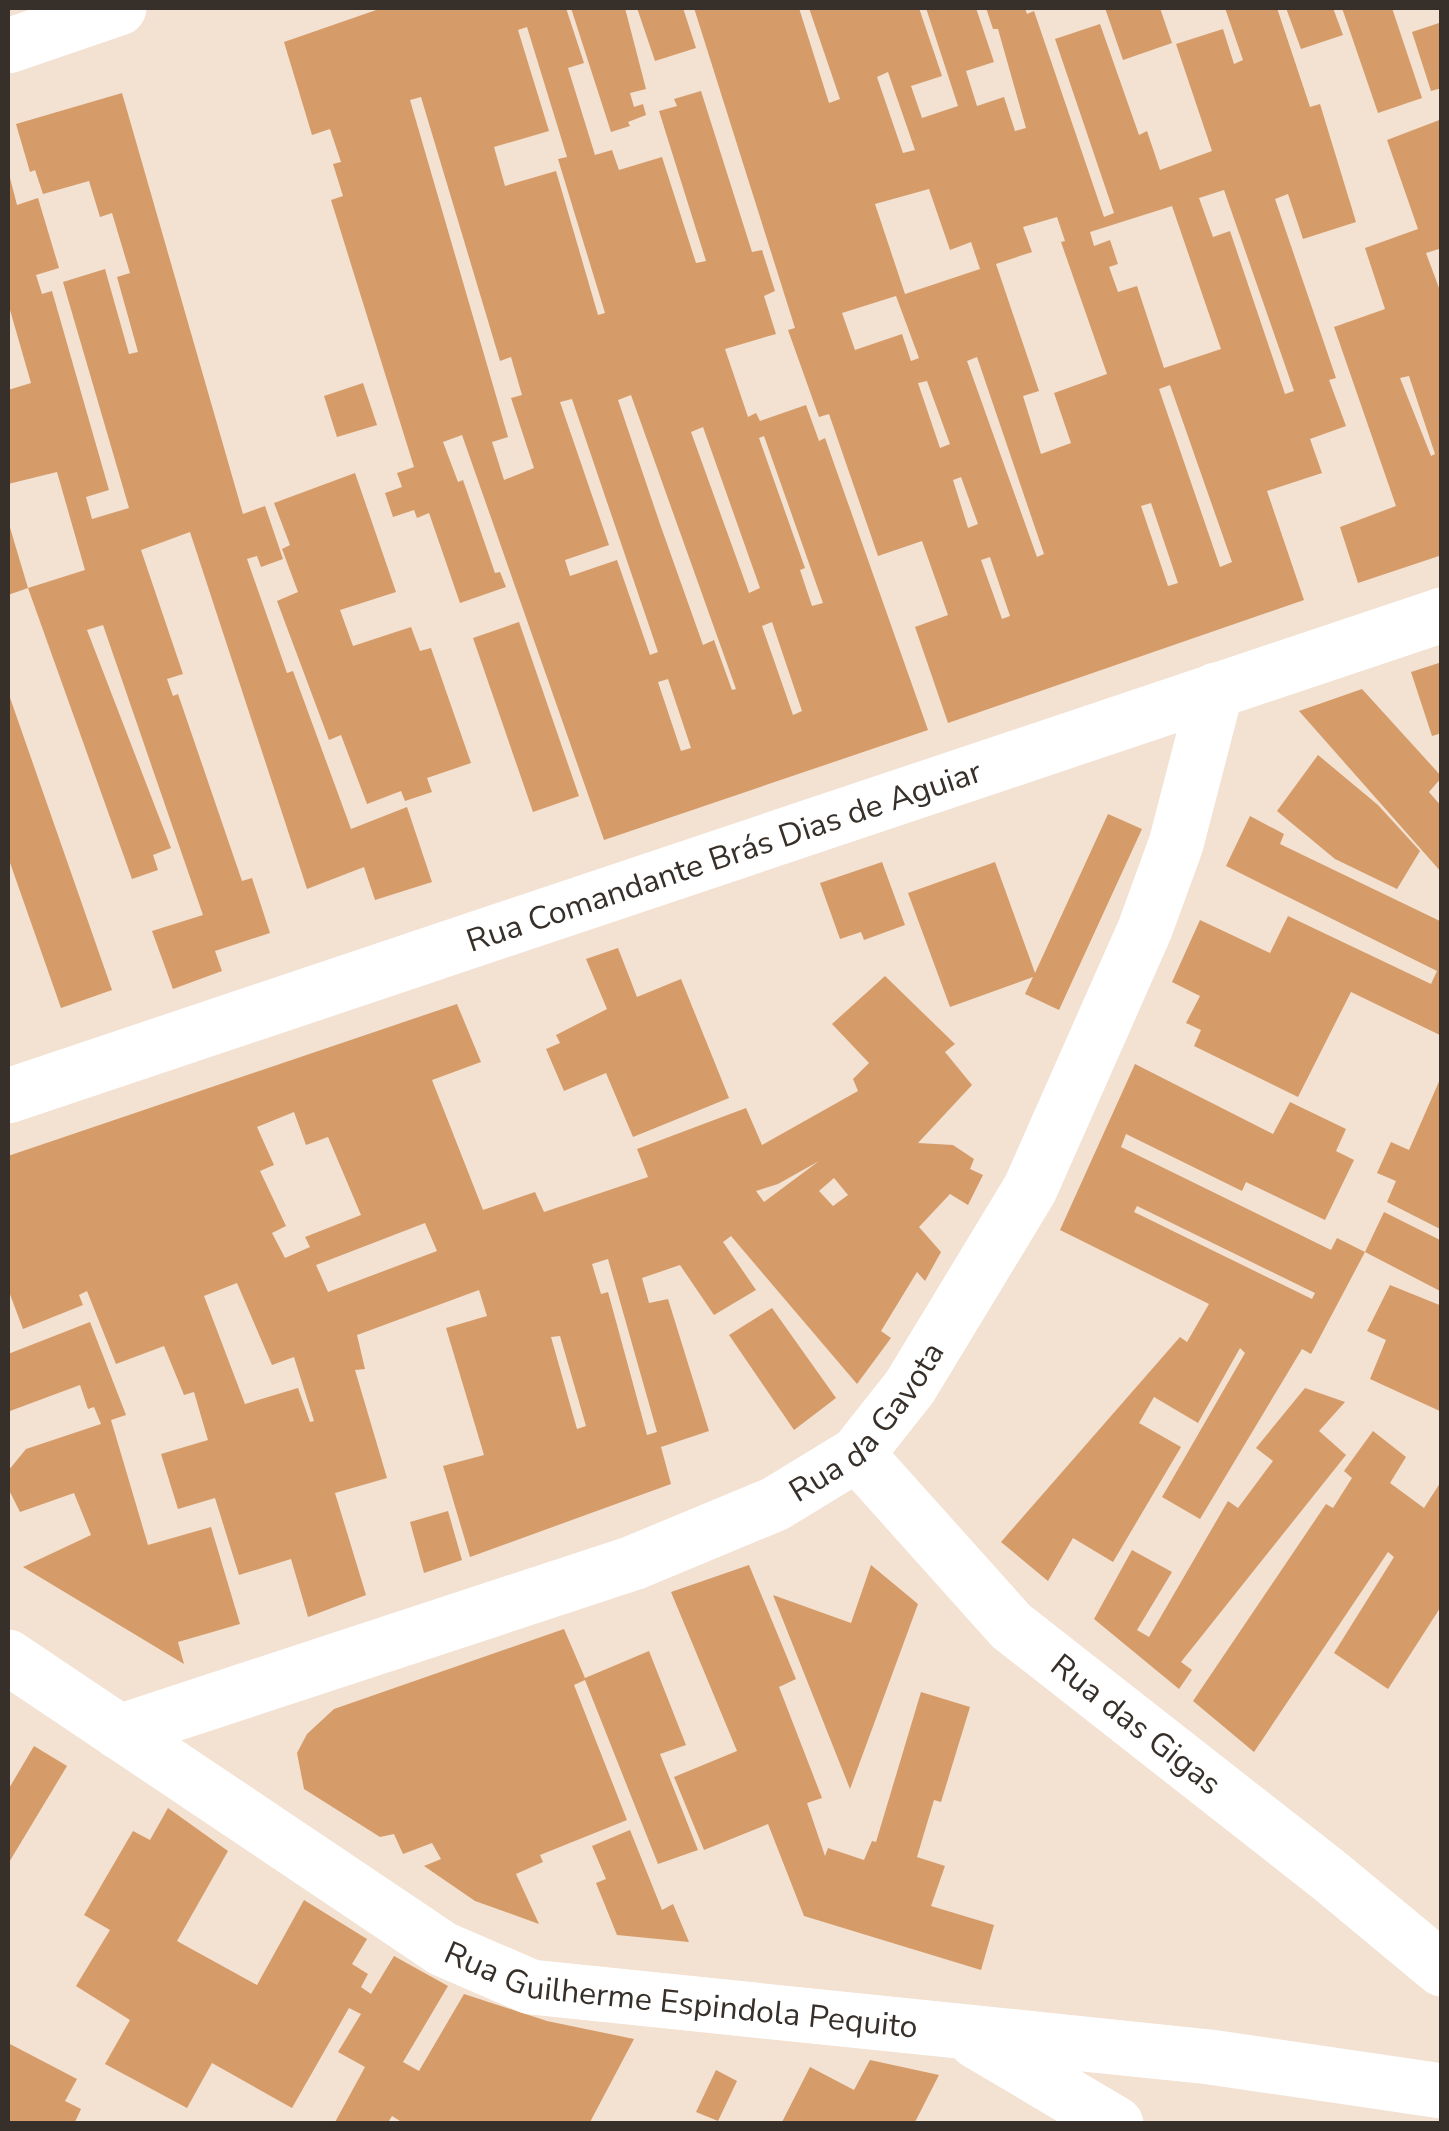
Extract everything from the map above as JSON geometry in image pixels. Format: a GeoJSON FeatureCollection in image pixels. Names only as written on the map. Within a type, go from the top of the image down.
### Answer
{"type":"FeatureCollection","features":[{"type":"Feature","properties":{"kind":"street"},"geometry":{"type":"LineString","coordinates":[[8,46],[119,8]]}},
{"type":"Feature","properties":{"kind":"street","name":"Rua Comandante Brás Dias de Aguiar"},"geometry":{"type":"LineString","coordinates":[[8,1096],[1442,616]]}},
{"type":"Feature","properties":{"kind":"street","name":"Rua da Gavota"},"geometry":{"type":"LineString","coordinates":[[119,1732],[634,1563],[774,1504],[857,1454],[910,1386],[1030,1189],[1145,929],[1176,844],[1216,690]]}},
{"type":"Feature","properties":{"kind":"street","name":"Rua das Gigas"},"geometry":{"type":"LineString","coordinates":[[857,1454],[1011,1626],[1330,1876],[1442,1969]]}},
{"type":"Feature","properties":{"kind":"street","name":"Rua Guilherme Espindola Pequito"},"geometry":{"type":"LineString","coordinates":[[8,1657],[443,1949],[531,1986],[1210,2057],[1442,2091]]}},
{"type":"Feature","properties":{"kind":"street"},"geometry":{"type":"LineString","coordinates":[[962,2032],[1116,2124]]}},
{"type":"Feature","properties":{"kind":"building"},"geometry":{"type":"Polygon","coordinates":[[[382,8],[566,8],[584,63],[568,68],[595,155],[612,150],[619,170],[662,157],[696,263],[706,261],[659,111],[677,106],[674,99],[701,91],[752,252],[762,250],[775,291],[764,296],[776,334],[725,349],[748,417],[756,413],[760,421],[806,405],[819,441],[825,438],[928,730],[604,840],[462,435],[443,442],[458,482],[463,480],[495,573],[500,572],[506,587],[460,603],[429,513],[417,518],[414,510],[393,517],[385,493],[402,487],[397,473],[414,467],[331,200],[343,196],[333,164],[341,162],[330,129],[312,135],[284,42],[382,8]],[[527,27],[518,30],[549,131],[494,147],[505,186],[556,171],[598,315],[605,313],[558,159],[567,157],[527,27]],[[421,97],[410,100],[508,437],[492,442],[504,480],[534,468],[511,398],[522,395],[511,357],[500,361],[421,97]],[[631,395],[618,400],[703,645],[714,640],[732,690],[736,689],[631,395]],[[572,399],[560,402],[609,545],[565,560],[570,576],[617,560],[650,655],[658,652],[572,399]],[[703,427],[691,432],[749,593],[760,588],[703,427]],[[764,436],[759,438],[805,568],[800,570],[812,606],[823,603],[764,436]],[[772,622],[762,626],[793,715],[802,711],[772,622]],[[668,679],[658,682],[681,751],[691,748],[668,679]]]}},
{"type":"Feature","properties":{"kind":"building"},"geometry":{"type":"Polygon","coordinates":[[[571,8],[625,8],[646,89],[630,93],[634,107],[643,104],[646,115],[628,122],[630,126],[611,132],[571,8]]]}},
{"type":"Feature","properties":{"kind":"building"},"geometry":{"type":"Polygon","coordinates":[[[637,8],[683,8],[696,48],[655,61],[637,8]]]}},
{"type":"Feature","properties":{"kind":"building"},"geometry":{"type":"Polygon","coordinates":[[[694,8],[799,8],[829,103],[840,99],[809,8],[919,8],[942,76],[911,86],[922,118],[958,106],[926,8],[976,8],[994,62],[966,71],[977,106],[1004,97],[1015,131],[1026,128],[998,29],[993,29],[986,8],[1025,8],[1027,14],[1034,11],[1104,217],[1114,213],[1055,39],[1100,24],[1139,135],[1147,131],[1160,170],[1212,151],[1176,44],[1223,29],[1234,64],[1243,60],[1225,8],[1277,8],[1310,107],[1320,104],[1356,222],[1303,239],[1288,194],[1275,199],[1336,378],[1329,380],[1346,426],[1310,439],[1322,473],[1267,491],[1304,600],[948,723],[915,627],[948,615],[922,541],[878,556],[829,414],[819,417],[788,330],[795,328],[694,8]],[[888,72],[877,77],[903,153],[915,150],[888,72]],[[929,189],[875,204],[905,294],[980,269],[971,242],[950,250],[929,189]],[[1224,190],[1199,198],[1213,237],[1230,231],[1285,394],[1294,391],[1224,190]],[[1172,206],[1090,232],[1094,246],[1110,240],[1118,264],[1109,267],[1118,292],[1137,286],[1164,368],[1221,349],[1172,206]],[[1057,217],[1023,227],[1032,252],[996,264],[1039,391],[1023,396],[1041,454],[1071,443],[1054,393],[1107,374],[1061,242],[1065,241],[1057,217]],[[896,296],[842,313],[855,350],[902,334],[911,361],[919,358],[896,296]],[[977,357],[967,361],[1037,557],[1044,554],[977,357]],[[927,381],[918,383],[940,448],[950,444],[927,381]],[[1170,385],[1159,389],[1220,567],[1232,562],[1170,385]],[[961,477],[953,480],[968,528],[978,524],[961,477]],[[1151,503],[1141,506],[1168,586],[1178,583],[1151,503]],[[990,557],[981,560],[1002,619],[1010,616],[990,557]]]}},
{"type":"Feature","properties":{"kind":"building"},"geometry":{"type":"Polygon","coordinates":[[[1105,8],[1160,8],[1172,43],[1123,60],[1105,8]]]}},
{"type":"Feature","properties":{"kind":"building"},"geometry":{"type":"Polygon","coordinates":[[[1286,8],[1333,8],[1343,35],[1301,49],[1286,8]]]}},
{"type":"Feature","properties":{"kind":"building"},"geometry":{"type":"Polygon","coordinates":[[[1342,8],[1392,8],[1422,98],[1378,113],[1342,8]]]}},
{"type":"Feature","properties":{"kind":"building"},"geometry":{"type":"Polygon","coordinates":[[[1442,22],[1442,88],[1431,91],[1412,32],[1442,22]]]}},
{"type":"Feature","properties":{"kind":"building"},"geometry":{"type":"Polygon","coordinates":[[[122,93],[243,514],[265,506],[283,559],[261,567],[257,556],[247,559],[287,673],[293,671],[351,829],[407,807],[432,882],[375,900],[364,867],[307,889],[190,532],[141,550],[183,674],[167,679],[173,696],[178,694],[242,881],[252,878],[270,933],[215,951],[222,971],[173,989],[152,931],[203,915],[103,625],[87,630],[171,848],[153,855],[158,870],[132,879],[28,588],[85,570],[57,472],[8,484],[8,390],[31,383],[8,303],[9,174],[17,205],[38,198],[59,268],[36,275],[42,294],[52,291],[109,490],[86,497],[92,519],[129,508],[63,282],[105,269],[129,354],[138,352],[117,277],[130,273],[112,213],[100,217],[89,181],[43,194],[35,170],[30,172],[16,124],[122,93]]]}},
{"type":"Feature","properties":{"kind":"building"},"geometry":{"type":"Polygon","coordinates":[[[1442,119],[1442,248],[1426,253],[1442,296],[1442,555],[1358,583],[1340,527],[1396,506],[1334,327],[1385,309],[1365,248],[1418,229],[1387,140],[1442,119]],[[1409,376],[1400,378],[1431,456],[1435,454],[1409,376]]]}},
{"type":"Feature","properties":{"kind":"building"},"geometry":{"type":"Polygon","coordinates":[[[363,383],[377,425],[337,437],[324,396],[363,383]]]}},
{"type":"Feature","properties":{"kind":"building"},"geometry":{"type":"Polygon","coordinates":[[[355,473],[396,592],[340,610],[353,646],[411,627],[420,651],[431,648],[471,763],[427,778],[432,792],[405,801],[401,791],[367,804],[341,735],[329,740],[277,601],[298,592],[282,549],[290,545],[274,503],[355,473]]]}},
{"type":"Feature","properties":{"kind":"building"},"geometry":{"type":"Polygon","coordinates":[[[8,521],[28,588],[8,595],[8,521]]]}},
{"type":"Feature","properties":{"kind":"building"},"geometry":{"type":"Polygon","coordinates":[[[519,622],[579,796],[533,812],[473,638],[519,622]]]}},
{"type":"Feature","properties":{"kind":"building"},"geometry":{"type":"Polygon","coordinates":[[[1442,662],[1442,733],[1432,736],[1411,672],[1442,662]]]}},
{"type":"Feature","properties":{"kind":"building"},"geometry":{"type":"Polygon","coordinates":[[[1362,689],[1442,777],[1429,792],[1442,807],[1442,873],[1299,711],[1362,689]]]}},
{"type":"Feature","properties":{"kind":"building"},"geometry":{"type":"Polygon","coordinates":[[[8,692],[112,990],[61,1008],[8,857],[8,692]]]}},
{"type":"Feature","properties":{"kind":"building"},"geometry":{"type":"Polygon","coordinates":[[[1318,755],[1378,805],[1420,851],[1397,889],[1335,859],[1277,811],[1318,755]]]}},
{"type":"Feature","properties":{"kind":"building"},"geometry":{"type":"Polygon","coordinates":[[[1108,814],[1142,829],[1059,1010],[1025,994],[1033,977],[950,1007],[908,893],[995,862],[1035,973],[1108,814]]]}},
{"type":"Feature","properties":{"kind":"building"},"geometry":{"type":"Polygon","coordinates":[[[1250,816],[1284,834],[1280,844],[1442,922],[1442,1036],[1351,992],[1298,1097],[1194,1046],[1201,1030],[1186,1023],[1200,996],[1172,982],[1200,920],[1270,953],[1288,916],[1431,984],[1437,971],[1226,866],[1250,816]]]}},
{"type":"Feature","properties":{"kind":"building"},"geometry":{"type":"Polygon","coordinates":[[[882,862],[905,925],[864,940],[861,932],[840,939],[820,883],[882,862]]]}},
{"type":"Feature","properties":{"kind":"building"},"geometry":{"type":"Polygon","coordinates":[[[618,948],[637,997],[681,979],[729,1098],[633,1137],[606,1073],[564,1091],[546,1049],[560,1043],[556,1035],[607,1009],[586,959],[618,948]]]}},
{"type":"Feature","properties":{"kind":"building"},"geometry":{"type":"Polygon","coordinates":[[[885,976],[955,1044],[945,1052],[972,1085],[918,1143],[953,1145],[974,1159],[970,1169],[983,1175],[968,1205],[950,1194],[919,1227],[941,1252],[925,1281],[917,1272],[881,1331],[891,1338],[857,1384],[731,1236],[723,1242],[756,1290],[714,1315],[680,1265],[642,1278],[649,1303],[668,1299],[709,1431],[661,1447],[671,1484],[470,1557],[443,1466],[484,1455],[446,1328],[487,1316],[479,1290],[357,1335],[365,1369],[355,1370],[387,1478],[335,1493],[366,1595],[308,1617],[291,1559],[239,1575],[215,1498],[178,1509],[161,1454],[208,1440],[194,1392],[184,1395],[164,1346],[116,1364],[87,1291],[79,1295],[83,1305],[23,1329],[8,1289],[8,1156],[457,1004],[481,1062],[432,1080],[483,1210],[535,1192],[544,1212],[648,1177],[637,1149],[746,1108],[762,1145],[858,1091],[853,1079],[869,1063],[832,1024],[885,976]],[[294,1112],[257,1127],[274,1165],[260,1171],[286,1226],[272,1233],[285,1258],[310,1247],[305,1237],[361,1215],[328,1137],[306,1145],[294,1112]],[[819,1161],[778,1184],[756,1191],[764,1202],[819,1161]],[[834,1178],[819,1191],[833,1206],[848,1195],[834,1178]],[[425,1223],[316,1265],[328,1292],[437,1251],[425,1223]],[[608,1259],[592,1264],[601,1294],[608,1292],[647,1435],[657,1432],[608,1259]],[[237,1283],[204,1296],[245,1404],[298,1388],[310,1422],[314,1421],[294,1357],[272,1365],[237,1283]],[[560,1336],[551,1337],[577,1429],[586,1426],[560,1336]]]}},
{"type":"Feature","properties":{"kind":"building"},"geometry":{"type":"Polygon","coordinates":[[[1135,1064],[1273,1134],[1290,1102],[1346,1129],[1336,1151],[1354,1160],[1325,1220],[1246,1182],[1242,1191],[1126,1134],[1121,1147],[1331,1250],[1337,1238],[1365,1252],[1311,1354],[1302,1349],[1200,1519],[1162,1497],[1245,1353],[1240,1348],[1198,1423],[1154,1397],[1139,1423],[1181,1447],[1113,1562],[1073,1538],[1048,1581],[1001,1542],[1180,1337],[1187,1342],[1209,1304],[1060,1230],[1135,1064]],[[1137,1206],[1134,1212],[1312,1299],[1315,1293],[1137,1206]]]}},
{"type":"Feature","properties":{"kind":"building"},"geometry":{"type":"Polygon","coordinates":[[[1441,1077],[1442,1230],[1387,1202],[1396,1181],[1377,1173],[1391,1142],[1409,1150],[1441,1077]]]}},
{"type":"Feature","properties":{"kind":"building"},"geometry":{"type":"Polygon","coordinates":[[[1384,1212],[1442,1241],[1442,1292],[1365,1252],[1384,1212]]]}},
{"type":"Feature","properties":{"kind":"building"},"geometry":{"type":"Polygon","coordinates":[[[1390,1285],[1442,1306],[1442,1412],[1370,1379],[1386,1340],[1367,1331],[1390,1285]]]}},
{"type":"Feature","properties":{"kind":"building"},"geometry":{"type":"Polygon","coordinates":[[[772,1308],[836,1398],[794,1430],[729,1335],[772,1308]]]}},
{"type":"Feature","properties":{"kind":"building"},"geometry":{"type":"Polygon","coordinates":[[[90,1322],[126,1415],[111,1420],[148,1545],[211,1527],[240,1624],[178,1642],[184,1664],[23,1567],[91,1535],[74,1493],[20,1512],[8,1488],[8,1471],[26,1449],[101,1424],[94,1407],[88,1409],[80,1385],[10,1411],[8,1354],[90,1322]]]}},
{"type":"Feature","properties":{"kind":"building"},"geometry":{"type":"Polygon","coordinates":[[[1305,1388],[1345,1402],[1319,1431],[1346,1455],[1181,1662],[1192,1670],[1179,1689],[1094,1619],[1132,1550],[1172,1572],[1137,1630],[1149,1637],[1228,1501],[1238,1508],[1273,1461],[1256,1448],[1305,1388]]]}},
{"type":"Feature","properties":{"kind":"building"},"geometry":{"type":"Polygon","coordinates":[[[1373,1431],[1406,1457],[1390,1483],[1424,1508],[1442,1480],[1442,1605],[1388,1689],[1334,1653],[1394,1557],[1388,1552],[1254,1752],[1193,1701],[1326,1504],[1333,1508],[1352,1478],[1344,1471],[1373,1431]]]}},
{"type":"Feature","properties":{"kind":"building"},"geometry":{"type":"Polygon","coordinates":[[[448,1511],[462,1560],[424,1573],[410,1522],[448,1511]]]}},
{"type":"Feature","properties":{"kind":"building"},"geometry":{"type":"Polygon","coordinates":[[[749,1565],[796,1679],[779,1687],[822,1798],[807,1803],[825,1856],[828,1848],[864,1860],[872,1841],[876,1842],[921,1692],[970,1707],[941,1802],[934,1800],[917,1857],[945,1866],[931,1906],[994,1925],[981,1970],[804,1916],[768,1824],[704,1850],[674,1777],[737,1751],[671,1592],[749,1565]]]}},
{"type":"Feature","properties":{"kind":"building"},"geometry":{"type":"Polygon","coordinates":[[[871,1565],[918,1604],[850,1789],[773,1595],[851,1623],[871,1565]]]}},
{"type":"Feature","properties":{"kind":"building"},"geometry":{"type":"Polygon","coordinates":[[[564,1629],[585,1678],[649,1651],[686,1745],[660,1754],[698,1850],[658,1864],[585,1680],[574,1685],[627,1820],[540,1855],[543,1862],[516,1874],[539,1924],[475,1901],[424,1866],[441,1859],[432,1843],[403,1854],[394,1834],[380,1837],[304,1789],[297,1753],[307,1734],[334,1709],[564,1629]]]}},
{"type":"Feature","properties":{"kind":"building"},"geometry":{"type":"Polygon","coordinates":[[[34,1746],[67,1766],[8,1864],[8,1790],[34,1746]]]}},
{"type":"Feature","properties":{"kind":"building"},"geometry":{"type":"Polygon","coordinates":[[[168,1808],[228,1851],[177,1941],[257,1985],[304,1900],[367,1939],[352,1964],[368,1974],[361,1987],[371,1994],[394,1956],[448,1986],[403,2062],[419,2071],[464,1994],[547,2021],[634,2039],[589,2124],[405,2124],[392,2116],[387,2124],[334,2124],[365,2067],[338,2052],[361,2014],[349,2008],[292,2108],[212,2063],[187,2108],[105,2064],[130,2020],[76,1986],[110,1930],[84,1915],[133,1831],[150,1840],[168,1808]]]}},
{"type":"Feature","properties":{"kind":"building"},"geometry":{"type":"Polygon","coordinates":[[[630,1830],[662,1910],[673,1904],[689,1942],[617,1935],[596,1883],[606,1879],[592,1846],[630,1830]]]}},
{"type":"Feature","properties":{"kind":"building"},"geometry":{"type":"Polygon","coordinates":[[[8,2043],[77,2079],[65,2101],[81,2109],[74,2124],[8,2124],[8,2043]]]}},
{"type":"Feature","properties":{"kind":"building"},"geometry":{"type":"Polygon","coordinates":[[[870,2060],[939,2075],[914,2124],[781,2124],[810,2067],[854,2090],[870,2060]]]}},
{"type":"Feature","properties":{"kind":"building"},"geometry":{"type":"Polygon","coordinates":[[[716,2070],[737,2081],[718,2121],[696,2112],[716,2070]]]}}]}
